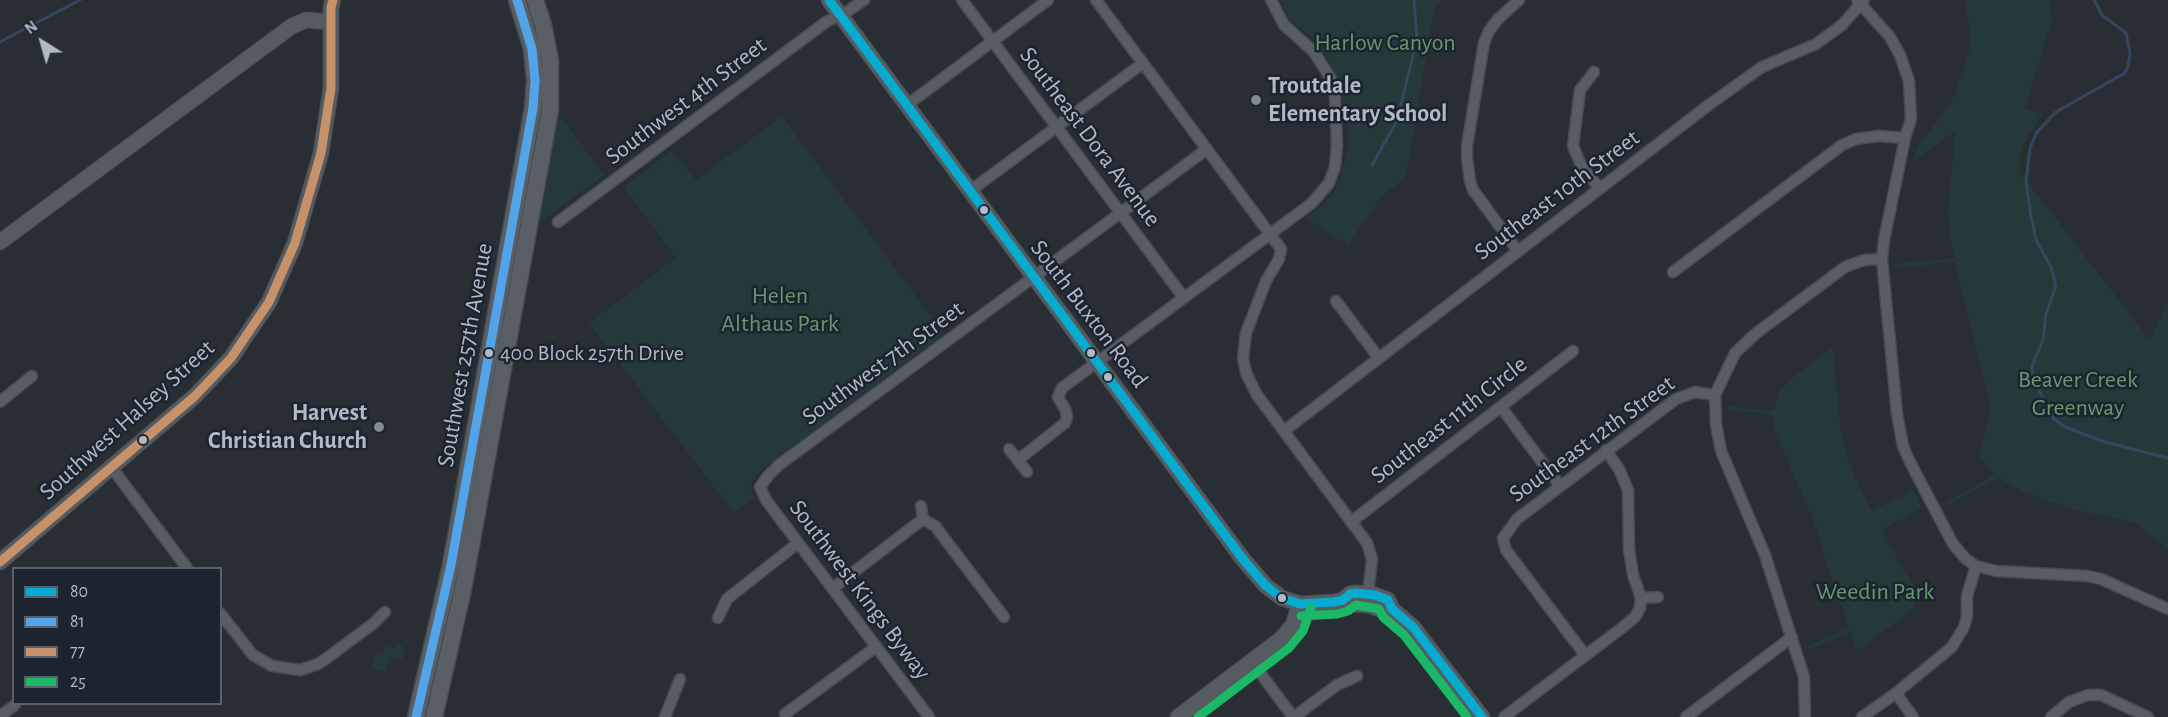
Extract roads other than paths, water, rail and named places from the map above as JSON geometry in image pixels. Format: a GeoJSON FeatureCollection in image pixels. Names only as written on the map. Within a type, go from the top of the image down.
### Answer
{"type":"FeatureCollection","features":[{"type":"Feature","properties":{"kind":"main road","name":"Southwest 257th Avenue"},"geometry":{"type":"LineString","coordinates":[[416,717],[451,565],[534,108],[535,81],[532,49],[517,0]]}},
{"type":"Feature","properties":{"kind":"main road","name":"Southwest 257th Avenue"},"geometry":{"type":"LineString","coordinates":[[434,717],[472,545],[550,110],[550,60],[535,0]]}},
{"type":"Feature","properties":{"kind":"street","name":"Southwest Halsey Street"},"geometry":{"type":"LineString","coordinates":[[0,562],[195,396],[231,358],[269,302],[288,263],[305,213],[326,129],[332,69],[331,7],[333,0]]}},
{"type":"Feature","properties":{"kind":"street","name":"South Buxton Road"},"geometry":{"type":"LineString","coordinates":[[829,0],[1258,578],[1274,594],[1292,603],[1319,604],[1343,600],[1350,594],[1368,594]]}},
{"type":"Feature","properties":{"kind":"street","name":"Southwest 4th Street"},"geometry":{"type":"LineString","coordinates":[[558,222],[826,22],[864,0]]}},
{"type":"Feature","properties":{"kind":"street","name":"Southeast Dora Avenue"},"geometry":{"type":"LineString","coordinates":[[962,0],[1184,298]]}},
{"type":"Feature","properties":{"kind":"street"},"geometry":{"type":"LineString","coordinates":[[907,105],[1048,0]]}},
{"type":"Feature","properties":{"kind":"street"},"geometry":{"type":"LineString","coordinates":[[1096,0],[1279,246],[1281,254],[1266,281],[1246,333],[1243,358],[1250,383],[1371,552],[1372,571],[1368,594],[1388,600],[1392,609],[1413,627],[1482,717]]}},
{"type":"Feature","properties":{"kind":"street"},"geometry":{"type":"LineString","coordinates":[[1018,460],[1065,423],[1067,418],[1059,401],[1059,392],[1062,388],[1312,203],[1324,190],[1335,167],[1337,145],[1335,97],[1331,79],[1314,52],[1284,25],[1271,0]]}},
{"type":"Feature","properties":{"kind":"street"},"geometry":{"type":"LineString","coordinates":[[1518,252],[1473,190],[1467,158],[1470,124],[1484,43],[1498,19],[1519,0]]}},
{"type":"Feature","properties":{"kind":"street"},"geometry":{"type":"LineString","coordinates":[[1860,1],[1890,37],[1900,55],[1909,81],[1911,119],[1905,138],[1882,259],[1897,414],[1910,462],[1953,544],[1966,559],[1976,566],[1996,572],[2087,576],[2101,579],[2168,609]]}},
{"type":"Feature","properties":{"kind":"street","name":"Southeast 10th Street"},"geometry":{"type":"LineString","coordinates":[[1284,431],[1753,73],[1772,62],[1816,44],[1831,34],[1860,1]]}},
{"type":"Feature","properties":{"kind":"street"},"geometry":{"type":"LineString","coordinates":[[0,242],[292,26],[306,20],[331,22]]}},
{"type":"Feature","properties":{"kind":"street"},"geometry":{"type":"LineString","coordinates":[[970,191],[1143,63]]}},
{"type":"Feature","properties":{"kind":"street"},"geometry":{"type":"LineString","coordinates":[[1594,72],[1580,90],[1573,146],[1581,165],[1600,189]]}},
{"type":"Feature","properties":{"kind":"street"},"geometry":{"type":"LineString","coordinates":[[1673,273],[1842,145],[1856,139],[1879,135],[1905,138]]}},
{"type":"Feature","properties":{"kind":"street","name":"Southwest 7th Street"},"geometry":{"type":"LineString","coordinates":[[760,487],[779,465],[1208,148]]}},
{"type":"Feature","properties":{"kind":"street"},"geometry":{"type":"LineString","coordinates":[[1805,717],[1804,677],[1765,555],[1721,451],[1716,424],[1715,395],[1735,353],[1755,334],[1845,267],[1864,260],[1882,259]]}},
{"type":"Feature","properties":{"kind":"street"},"geometry":{"type":"LineString","coordinates":[[1336,301],[1378,357]]}},
{"type":"Feature","properties":{"kind":"street","name":"Southeast 11th Circle"},"geometry":{"type":"LineString","coordinates":[[1351,522],[1573,351]]}},
{"type":"Feature","properties":{"kind":"street"},"geometry":{"type":"LineString","coordinates":[[0,402],[32,376]]}},
{"type":"Feature","properties":{"kind":"street","name":"Southeast 12th Street"},"geometry":{"type":"LineString","coordinates":[[1584,655],[1499,539],[1517,519],[1606,450],[1684,395],[1695,392],[1715,395]]}},
{"type":"Feature","properties":{"kind":"street"},"geometry":{"type":"LineString","coordinates":[[1501,407],[1560,486]]}},
{"type":"Feature","properties":{"kind":"street"},"geometry":{"type":"LineString","coordinates":[[1009,449],[1027,472]]}},
{"type":"Feature","properties":{"kind":"street"},"geometry":{"type":"LineString","coordinates":[[1504,717],[1635,617],[1640,608],[1641,598],[1629,556],[1628,490],[1619,469],[1606,450]]}},
{"type":"Feature","properties":{"kind":"street"},"geometry":{"type":"LineString","coordinates":[[112,468],[186,567]]}},
{"type":"Feature","properties":{"kind":"street","name":"Southwest Kings Byway"},"geometry":{"type":"LineString","coordinates":[[760,487],[766,500],[929,717]]}},
{"type":"Feature","properties":{"kind":"street"},"geometry":{"type":"LineString","coordinates":[[921,506],[923,519]]}},
{"type":"Feature","properties":{"kind":"street"},"geometry":{"type":"LineString","coordinates":[[832,588],[923,519]]}},
{"type":"Feature","properties":{"kind":"street"},"geometry":{"type":"LineString","coordinates":[[923,519],[935,526],[1004,617]]}},
{"type":"Feature","properties":{"kind":"street"},"geometry":{"type":"LineString","coordinates":[[718,618],[727,599],[798,543]]}},
{"type":"Feature","properties":{"kind":"street"},"geometry":{"type":"LineString","coordinates":[[1862,717],[1944,655],[1959,638],[1967,616],[1967,596],[1976,566]]}},
{"type":"Feature","properties":{"kind":"street"},"geometry":{"type":"LineString","coordinates":[[1641,598],[1658,597]]}},
{"type":"Feature","properties":{"kind":"street","name":"South Buxton Road"},"geometry":{"type":"LineString","coordinates":[[1343,600],[1351,604],[1368,605],[1382,610],[1392,609]]}},
{"type":"Feature","properties":{"kind":"street"},"geometry":{"type":"LineString","coordinates":[[1178,717],[1288,633],[1296,619],[1300,604]]}},
{"type":"Feature","properties":{"kind":"street"},"geometry":{"type":"LineString","coordinates":[[222,615],[254,655],[272,666],[300,670],[318,664],[327,658],[385,612]]}},
{"type":"Feature","properties":{"kind":"street"},"geometry":{"type":"LineString","coordinates":[[1686,717],[1792,637]]}},
{"type":"Feature","properties":{"kind":"street"},"geometry":{"type":"LineString","coordinates":[[786,714],[876,647]]}},
{"type":"Feature","properties":{"kind":"street"},"geometry":{"type":"LineString","coordinates":[[1252,662],[1294,717],[1337,685],[1357,676]]}},
{"type":"Feature","properties":{"kind":"street"},"geometry":{"type":"LineString","coordinates":[[665,717],[680,679]]}},
{"type":"Feature","properties":{"kind":"street"},"geometry":{"type":"LineString","coordinates":[[1896,693],[1913,717]]}},
{"type":"Feature","properties":{"kind":"street"},"geometry":{"type":"LineString","coordinates":[[2050,717],[2069,702],[2088,695],[2101,695],[2148,717]]}},
{"type":"Feature","properties":{"kind":"street"},"geometry":{"type":"LineString","coordinates":[[0,716],[15,705]]}},
{"type":"Feature","properties":{"kind":"waterway"},"geometry":{"type":"LineString","coordinates":[[0,42],[80,0]]}},
{"type":"Feature","properties":{"kind":"waterway"},"geometry":{"type":"LineString","coordinates":[[1372,165],[1397,121],[1417,39],[1414,0]]}},
{"type":"Feature","properties":{"kind":"waterway"},"geometry":{"type":"LineString","coordinates":[[2094,0],[2102,15],[2126,33],[2130,53],[2128,67],[2124,74],[2056,112],[2037,132],[2030,148],[2026,181],[2031,216],[2036,240],[2051,267],[2056,286],[2046,314],[2043,340],[2032,366],[2033,378],[2053,418],[2065,427],[2105,442],[2168,458]]}},
{"type":"Feature","properties":{"kind":"place","name":"Troutdale Elementary School"},"geometry":{"type":"Point","coordinates":[1256,100]}},
{"type":"Feature","properties":{"kind":"place","name":"400 Block 257th Drive"},"geometry":{"type":"Point","coordinates":[489,353]}},
{"type":"Feature","properties":{"kind":"place","name":"Harvest Christian Church"},"geometry":{"type":"Point","coordinates":[379,427]}},
{"type":"Feature","properties":{"kind":"park label","name":"Harlow Canyon"},"geometry":{"type":"Point","coordinates":[1385,43]}},
{"type":"Feature","properties":{"kind":"park label","name":"Helen Althaus Park"},"geometry":{"type":"Point","coordinates":[780,310]}},
{"type":"Feature","properties":{"kind":"park label","name":"Beaver Creek Greenway"},"geometry":{"type":"Point","coordinates":[2078,394]}},
{"type":"Feature","properties":{"kind":"park label","name":"Weedin Park"},"geometry":{"type":"Point","coordinates":[1875,592]}}]}
